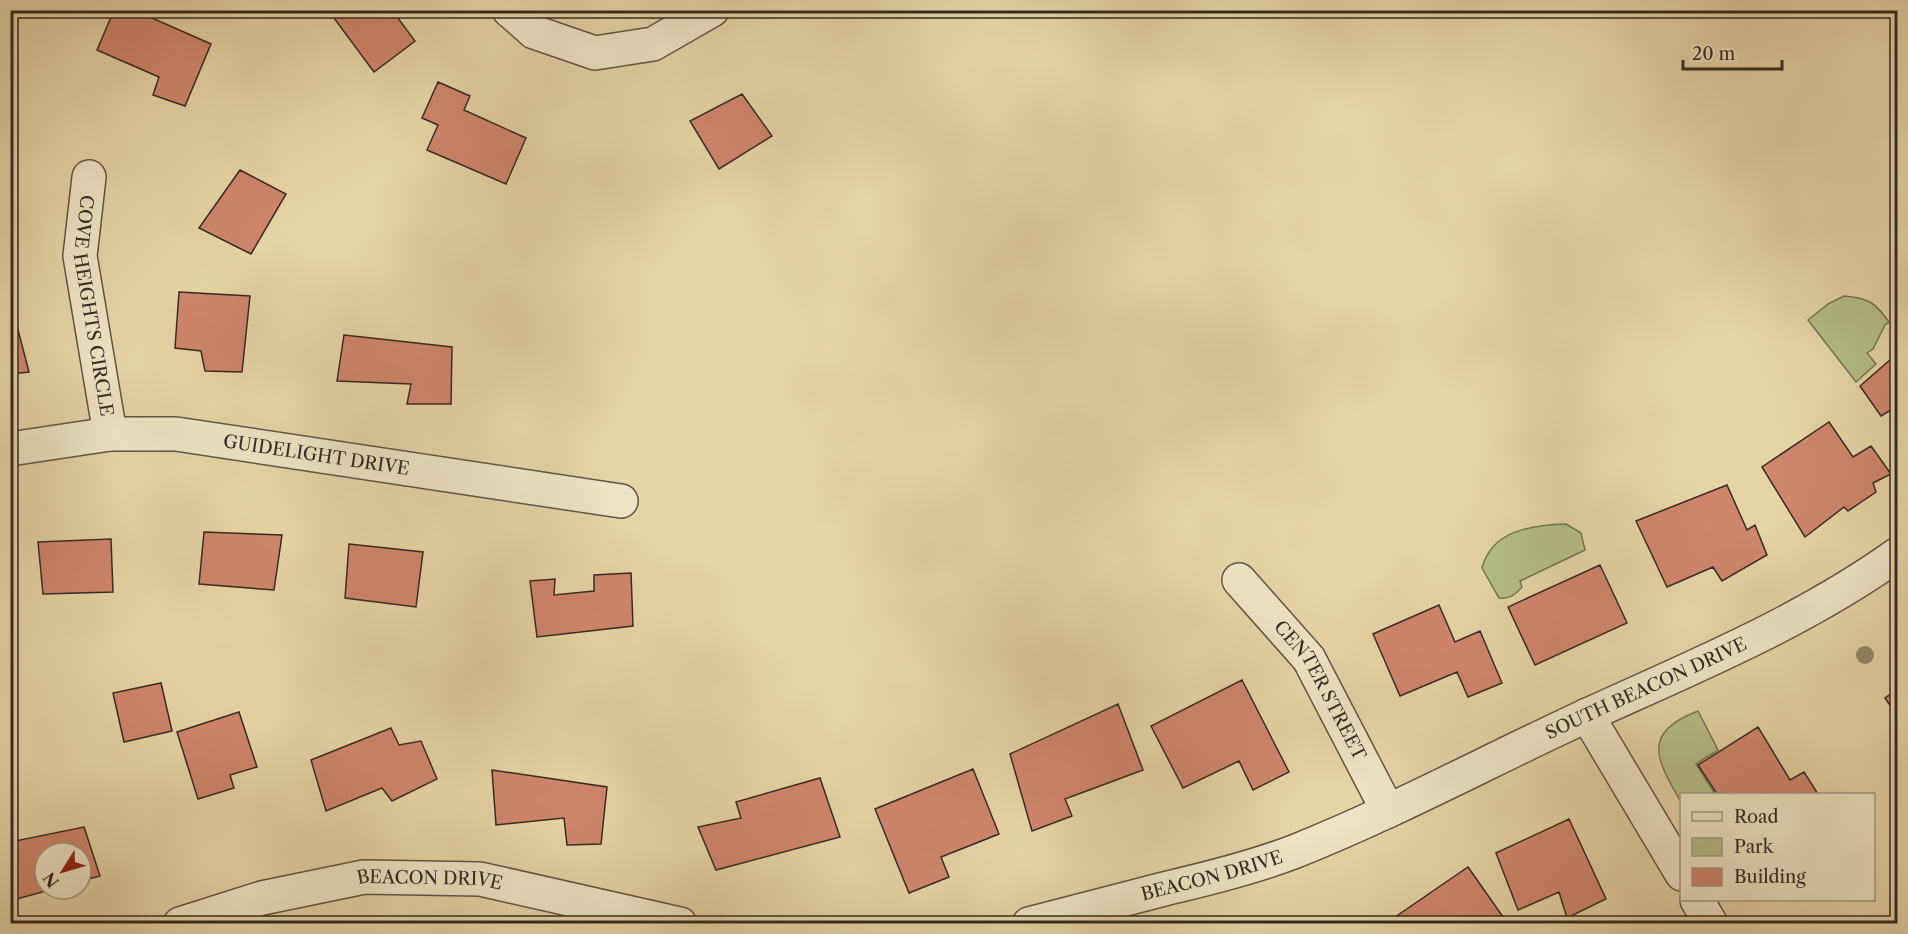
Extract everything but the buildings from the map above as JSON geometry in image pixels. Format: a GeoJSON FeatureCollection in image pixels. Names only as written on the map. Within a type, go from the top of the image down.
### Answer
{"type":"FeatureCollection","features":[{"type":"Feature","properties":{"kind":"street"},"geometry":{"type":"LineString","coordinates":[[509,10],[534,32],[595,53],[653,44],[704,17],[712,10]]}},
{"type":"Feature","properties":{"kind":"street","name":"COVE HEIGHTS CIRCLE"},"geometry":{"type":"LineString","coordinates":[[89,177],[80,256],[110,434]]}},
{"type":"Feature","properties":{"kind":"street","name":"GUIDELIGHT DRIVE"},"geometry":{"type":"LineString","coordinates":[[10,449],[110,434],[176,434],[621,501]]}},
{"type":"Feature","properties":{"kind":"street","name":"SOUTH BEACON DRIVE"},"geometry":{"type":"LineString","coordinates":[[1388,811],[1587,715],[1751,641],[1826,601],[1898,554]]}},
{"type":"Feature","properties":{"kind":"street","name":"CENTER STREET"},"geometry":{"type":"LineString","coordinates":[[1239,580],[1309,659],[1388,811]]}},
{"type":"Feature","properties":{"kind":"street"},"geometry":{"type":"LineString","coordinates":[[1587,715],[1680,871]]}},
{"type":"Feature","properties":{"kind":"street","name":"BEACON DRIVE"},"geometry":{"type":"LineString","coordinates":[[1029,924],[1225,874],[1294,852],[1388,811]]}},
{"type":"Feature","properties":{"kind":"street","name":"BEACON DRIVE"},"geometry":{"type":"LineString","coordinates":[[180,924],[262,898],[364,877],[480,879],[680,924]]}},
{"type":"Feature","properties":{"kind":"street"},"geometry":{"type":"LineString","coordinates":[[1698,901],[1711,924]]}},
{"type":"Feature","properties":{"kind":"green space"},"geometry":{"type":"Polygon","coordinates":[[[1844,296],[1870,302],[1889,322],[1885,325],[1873,349],[1867,353],[1876,364],[1856,382],[1808,320],[1828,304],[1844,296]]]}},
{"type":"Feature","properties":{"kind":"green space"},"geometry":{"type":"Polygon","coordinates":[[[1566,524],[1581,533],[1585,550],[1520,581],[1522,587],[1515,594],[1499,598],[1482,568],[1487,555],[1495,545],[1515,532],[1527,528],[1566,524]]]}},
{"type":"Feature","properties":{"kind":"green space"},"geometry":{"type":"Polygon","coordinates":[[[1698,711],[1718,750],[1696,764],[1714,793],[1680,793],[1680,800],[1665,773],[1660,760],[1661,738],[1668,728],[1680,719],[1698,711]]]}}]}
